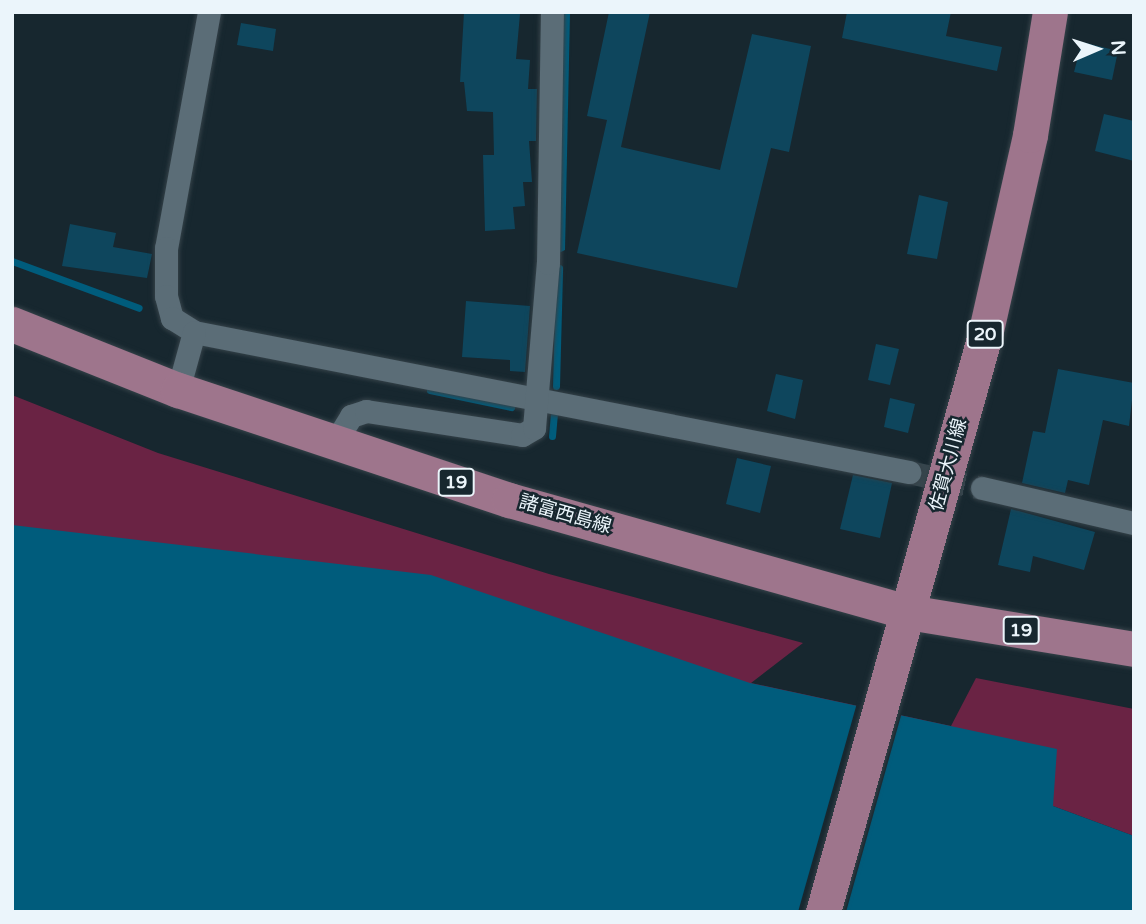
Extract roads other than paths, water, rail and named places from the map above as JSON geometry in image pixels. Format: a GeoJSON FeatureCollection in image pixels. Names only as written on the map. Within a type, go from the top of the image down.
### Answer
{"type":"FeatureCollection","features":[{"type":"Feature","properties":{"kind":"main road","name":"佐賀大川線"},"geometry":{"type":"LineString","coordinates":[[823,912],[985,335],[1030,135],[1050,12]]}},
{"type":"Feature","properties":{"kind":"main road","name":"諸富西島線"},"geometry":{"type":"LineString","coordinates":[[12,324],[178,390],[509,500],[908,612],[1134,649]]}},
{"type":"Feature","properties":{"kind":"street"},"geometry":{"type":"LineString","coordinates":[[209,12],[166,248],[166,296],[172,318],[194,332],[909,472]]}},
{"type":"Feature","properties":{"kind":"street"},"geometry":{"type":"LineString","coordinates":[[335,442],[351,416],[366,411],[522,435],[534,428],[540,398],[548,263],[552,12]]}},
{"type":"Feature","properties":{"kind":"street"},"geometry":{"type":"LineString","coordinates":[[178,390],[194,332]]}},
{"type":"Feature","properties":{"kind":"street"},"geometry":{"type":"LineString","coordinates":[[982,488],[1134,523]]}},
{"type":"Feature","properties":{"kind":"water"},"geometry":{"type":"Polygon","coordinates":[[[561,12],[570,12],[565,250],[559,253],[561,12]]]}},
{"type":"Feature","properties":{"kind":"water"},"geometry":{"type":"Polygon","coordinates":[[[12,525],[431,575],[750,683],[1057,749],[1053,806],[1134,836],[1134,912],[12,912],[12,525]]]}},
{"type":"Feature","properties":{"kind":"waterway"},"geometry":{"type":"LineString","coordinates":[[12,261],[139,308]]}},
{"type":"Feature","properties":{"kind":"waterway"},"geometry":{"type":"LineString","coordinates":[[556,386],[559,268]]}},
{"type":"Feature","properties":{"kind":"waterway"},"geometry":{"type":"LineString","coordinates":[[430,390],[511,407]]}},
{"type":"Feature","properties":{"kind":"waterway"},"geometry":{"type":"LineString","coordinates":[[552,436],[554,413]]}},
{"type":"Feature","properties":{"kind":"tunnel"},"geometry":{"type":"LineString","coordinates":[[909,472],[982,488]]}}]}
